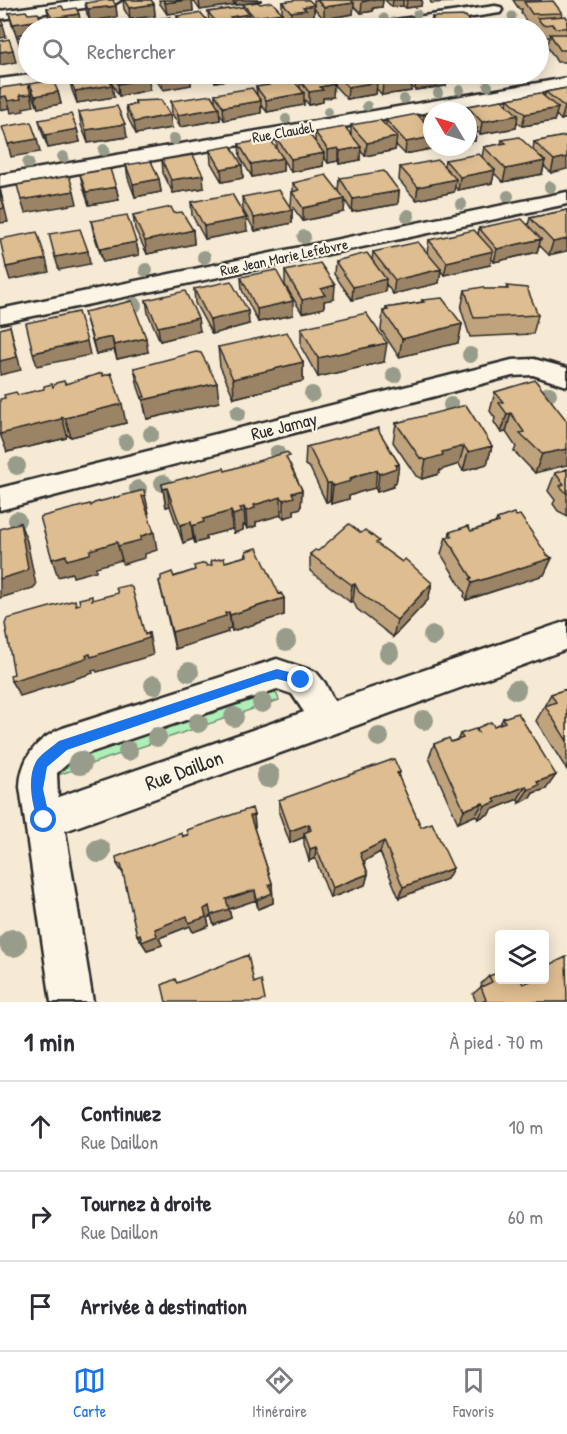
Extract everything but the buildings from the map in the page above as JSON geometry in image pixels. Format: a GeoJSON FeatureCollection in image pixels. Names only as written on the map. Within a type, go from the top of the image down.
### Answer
{"type":"FeatureCollection","features":[{"type":"Feature","properties":{"kind":"street"},"geometry":{"type":"LineString","coordinates":[[0,15],[114,0]]}},
{"type":"Feature","properties":{"kind":"street"},"geometry":{"type":"LineString","coordinates":[[440,18],[494,10]]}},
{"type":"Feature","properties":{"kind":"street"},"geometry":{"type":"LineString","coordinates":[[0,84],[18,81]]}},
{"type":"Feature","properties":{"kind":"street","name":"Rue Claudel"},"geometry":{"type":"LineString","coordinates":[[549,82],[567,83]]}},
{"type":"Feature","properties":{"kind":"street","name":"Rue Claudel"},"geometry":{"type":"LineString","coordinates":[[0,181],[520,84]]}},
{"type":"Feature","properties":{"kind":"street","name":"Rue Jean Marie Lefebvre"},"geometry":{"type":"LineString","coordinates":[[0,316],[567,198]]}},
{"type":"Feature","properties":{"kind":"street","name":"Rue Jamay"},"geometry":{"type":"LineString","coordinates":[[0,499],[512,368],[534,367],[567,377]]}},
{"type":"Feature","properties":{"kind":"street","name":"Rue Daillon"},"geometry":{"type":"LineString","coordinates":[[44,820],[567,635]]}},
{"type":"Feature","properties":{"kind":"street"},"geometry":{"type":"LineString","coordinates":[[72,1002],[44,820],[37,789],[42,763],[63,746],[277,674],[301,680],[311,688],[324,720]]}},
{"type":"Feature","properties":{"kind":"green space"},"geometry":{"type":"Polygon","coordinates":[[[276,692],[279,700],[58,775],[57,765],[276,692]]]}},
{"type":"Feature","properties":{"kind":"route"},"geometry":{"type":"LineString","coordinates":[[44,820],[37,789],[38,775],[42,763],[63,746],[265,676],[277,674],[301,680]]}}]}
